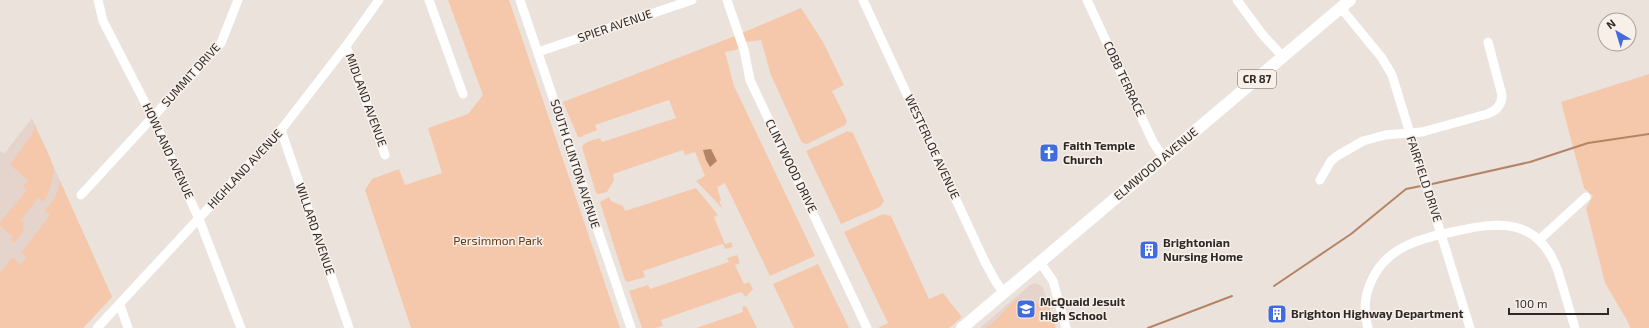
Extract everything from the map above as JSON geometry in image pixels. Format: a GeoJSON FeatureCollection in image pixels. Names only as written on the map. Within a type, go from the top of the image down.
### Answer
{"type":"FeatureCollection","features":[{"type":"Feature","properties":{"kind":"main road","name":"ELMWOOD AVENUE"},"geometry":{"type":"LineString","coordinates":[[962,328],[1346,4]]}},
{"type":"Feature","properties":{"kind":"street","name":"HOWLAND AVENUE"},"geometry":{"type":"LineString","coordinates":[[98,0],[103,21],[153,118],[199,219],[241,328]]}},
{"type":"Feature","properties":{"kind":"street","name":"SUMMIT DRIVE"},"geometry":{"type":"LineString","coordinates":[[81,195],[221,43],[238,0]]}},
{"type":"Feature","properties":{"kind":"street","name":"HIGHLAND AVENUE"},"geometry":{"type":"LineString","coordinates":[[97,328],[281,130],[346,46],[379,0]]}},
{"type":"Feature","properties":{"kind":"street"},"geometry":{"type":"LineString","coordinates":[[429,0],[463,94]]}},
{"type":"Feature","properties":{"kind":"street","name":"SOUTH CLINTON AVENUE"},"geometry":{"type":"LineString","coordinates":[[520,0],[631,328]]}},
{"type":"Feature","properties":{"kind":"street","name":"SPIER AVENUE"},"geometry":{"type":"LineString","coordinates":[[538,52],[692,0]]}},
{"type":"Feature","properties":{"kind":"street","name":"CLINTWOOD DRIVE"},"geometry":{"type":"LineString","coordinates":[[727,0],[744,50],[750,80],[867,328]]}},
{"type":"Feature","properties":{"kind":"street","name":"WESTERLOE AVENUE"},"geometry":{"type":"LineString","coordinates":[[863,0],[986,262],[996,282],[1004,293]]}},
{"type":"Feature","properties":{"kind":"street","name":"COBB TERRACE"},"geometry":{"type":"LineString","coordinates":[[1087,0],[1153,142],[1163,157]]}},
{"type":"Feature","properties":{"kind":"street"},"geometry":{"type":"LineString","coordinates":[[1238,0],[1262,34],[1283,57]]}},
{"type":"Feature","properties":{"kind":"street","name":"FAIRFIELD DRIVE"},"geometry":{"type":"LineString","coordinates":[[1346,4],[1388,67],[1396,86],[1409,133],[1442,234],[1407,245],[1392,255],[1378,269],[1369,285],[1366,295],[1368,328]]}},
{"type":"Feature","properties":{"kind":"street"},"geometry":{"type":"LineString","coordinates":[[1320,180],[1331,161],[1337,156],[1363,142],[1385,135],[1422,132],[1487,114],[1497,109],[1501,102],[1502,95],[1488,42]]}},
{"type":"Feature","properties":{"kind":"street","name":"MIDLAND AVENUE"},"geometry":{"type":"LineString","coordinates":[[346,46],[385,154]]}},
{"type":"Feature","properties":{"kind":"street","name":"WILLARD AVENUE"},"geometry":{"type":"LineString","coordinates":[[281,130],[349,328]]}},
{"type":"Feature","properties":{"kind":"street"},"geometry":{"type":"LineString","coordinates":[[1539,240],[1586,197]]}},
{"type":"Feature","properties":{"kind":"street"},"geometry":{"type":"LineString","coordinates":[[1470,328],[1442,234],[1485,225],[1503,224],[1527,232],[1539,240],[1545,247],[1554,262],[1574,328]]}},
{"type":"Feature","properties":{"kind":"street"},"geometry":{"type":"LineString","coordinates":[[1040,262],[1053,281],[1066,328]]}},
{"type":"Feature","properties":{"kind":"street"},"geometry":{"type":"LineString","coordinates":[[120,305],[128,328]]}},
{"type":"Feature","properties":{"kind":"shaded area"},"geometry":{"type":"Polygon","coordinates":[[[32,118],[112,297],[83,328],[0,328],[0,151],[4,154],[32,118]]]}},
{"type":"Feature","properties":{"kind":"shaded area"},"geometry":{"type":"Polygon","coordinates":[[[711,149],[717,161],[710,167],[703,150],[711,149]]]}},
{"type":"Feature","properties":{"kind":"shaded area","name":"McQuaid Jesuit High School"},"geometry":{"type":"Polygon","coordinates":[[[1035,283],[1043,287],[1055,328],[980,328],[1030,285],[1035,283]]]}},
{"type":"Feature","properties":{"kind":"green space","name":"Persimmon Park"},"geometry":{"type":"Polygon","coordinates":[[[448,0],[509,0],[620,328],[411,328],[365,190],[372,179],[399,169],[405,185],[442,173],[428,128],[468,114],[483,95],[448,0]]]}},
{"type":"Feature","properties":{"kind":"green space"},"geometry":{"type":"Polygon","coordinates":[[[801,8],[823,42],[844,85],[832,91],[847,121],[845,125],[807,144],[801,141],[771,75],[761,40],[746,42],[742,33],[801,8]]]}},
{"type":"Feature","properties":{"kind":"green space"},"geometry":{"type":"Polygon","coordinates":[[[735,36],[739,47],[736,50],[725,52],[734,86],[815,256],[770,276],[725,183],[717,187],[721,200],[719,201],[723,209],[696,181],[705,176],[695,152],[685,155],[683,150],[613,174],[614,180],[607,192],[599,194],[596,193],[582,147],[583,145],[600,138],[602,142],[676,118],[669,100],[595,125],[597,130],[580,137],[578,137],[563,102],[735,36]]]}},
{"type":"Feature","properties":{"kind":"green space"},"geometry":{"type":"Polygon","coordinates":[[[1649,74],[1649,328],[1630,328],[1605,283],[1586,208],[1593,196],[1584,188],[1561,102],[1649,74]]]}},
{"type":"Feature","properties":{"kind":"green space"},"geometry":{"type":"Polygon","coordinates":[[[35,125],[53,166],[52,180],[43,202],[38,198],[21,220],[25,224],[22,229],[24,230],[14,243],[11,240],[13,237],[0,226],[0,222],[27,190],[23,187],[28,180],[10,165],[32,134],[35,125]]]}},
{"type":"Feature","properties":{"kind":"green space"},"geometry":{"type":"Polygon","coordinates":[[[848,131],[853,133],[884,201],[880,207],[841,224],[806,151],[848,131]]]}},
{"type":"Feature","properties":{"kind":"green space"},"geometry":{"type":"Polygon","coordinates":[[[60,181],[112,297],[83,328],[0,328],[0,273],[12,257],[20,264],[26,257],[21,253],[50,215],[45,211],[56,196],[60,181]]]}},
{"type":"Feature","properties":{"kind":"green space"},"geometry":{"type":"Polygon","coordinates":[[[696,188],[718,215],[714,217],[725,244],[731,242],[733,247],[725,249],[722,244],[643,271],[645,277],[628,282],[625,280],[600,202],[609,197],[611,201],[623,206],[625,211],[696,188]]]}},
{"type":"Feature","properties":{"kind":"green space"},"geometry":{"type":"Polygon","coordinates":[[[883,214],[891,216],[929,299],[943,293],[962,317],[949,328],[878,328],[888,323],[844,232],[883,214]]]}},
{"type":"Feature","properties":{"kind":"green space"},"geometry":{"type":"Polygon","coordinates":[[[737,255],[740,263],[735,265],[744,284],[749,282],[753,289],[746,297],[741,292],[661,320],[663,326],[655,328],[642,328],[629,291],[648,285],[650,289],[729,262],[727,258],[737,255]]]}},
{"type":"Feature","properties":{"kind":"green space"},"geometry":{"type":"Polygon","coordinates":[[[818,264],[849,328],[794,328],[773,284],[818,264]]]}},
{"type":"Feature","properties":{"kind":"green space","name":"McQuaid Jesuit High School"},"geometry":{"type":"Polygon","coordinates":[[[1021,298],[1032,305],[1043,302],[1048,303],[1056,328],[985,328],[995,321],[1013,303],[1021,298]]]}},
{"type":"Feature","properties":{"kind":"green space"},"geometry":{"type":"Polygon","coordinates":[[[746,306],[757,328],[696,328],[743,312],[742,307],[746,306]]]}},
{"type":"Feature","properties":{"kind":"waterway"},"geometry":{"type":"LineString","coordinates":[[1432,184],[1530,162],[1588,143],[1649,134]]}},
{"type":"Feature","properties":{"kind":"waterway"},"geometry":{"type":"LineString","coordinates":[[1274,286],[1351,234],[1406,189],[1421,186]]}},
{"type":"Feature","properties":{"kind":"waterway"},"geometry":{"type":"LineString","coordinates":[[1148,328],[1232,296]]}},
{"type":"Feature","properties":{"kind":"place","name":"Faith Temple Church"},"geometry":{"type":"Point","coordinates":[1049,153]}},
{"type":"Feature","properties":{"kind":"place","name":"Brightonian Nursing Home"},"geometry":{"type":"Point","coordinates":[1149,250]}},
{"type":"Feature","properties":{"kind":"place","name":"McQuaid Jesuit High School"},"geometry":{"type":"Point","coordinates":[1026,309]}},
{"type":"Feature","properties":{"kind":"place","name":"Brighton Highway Department"},"geometry":{"type":"Point","coordinates":[1277,314]}}]}
